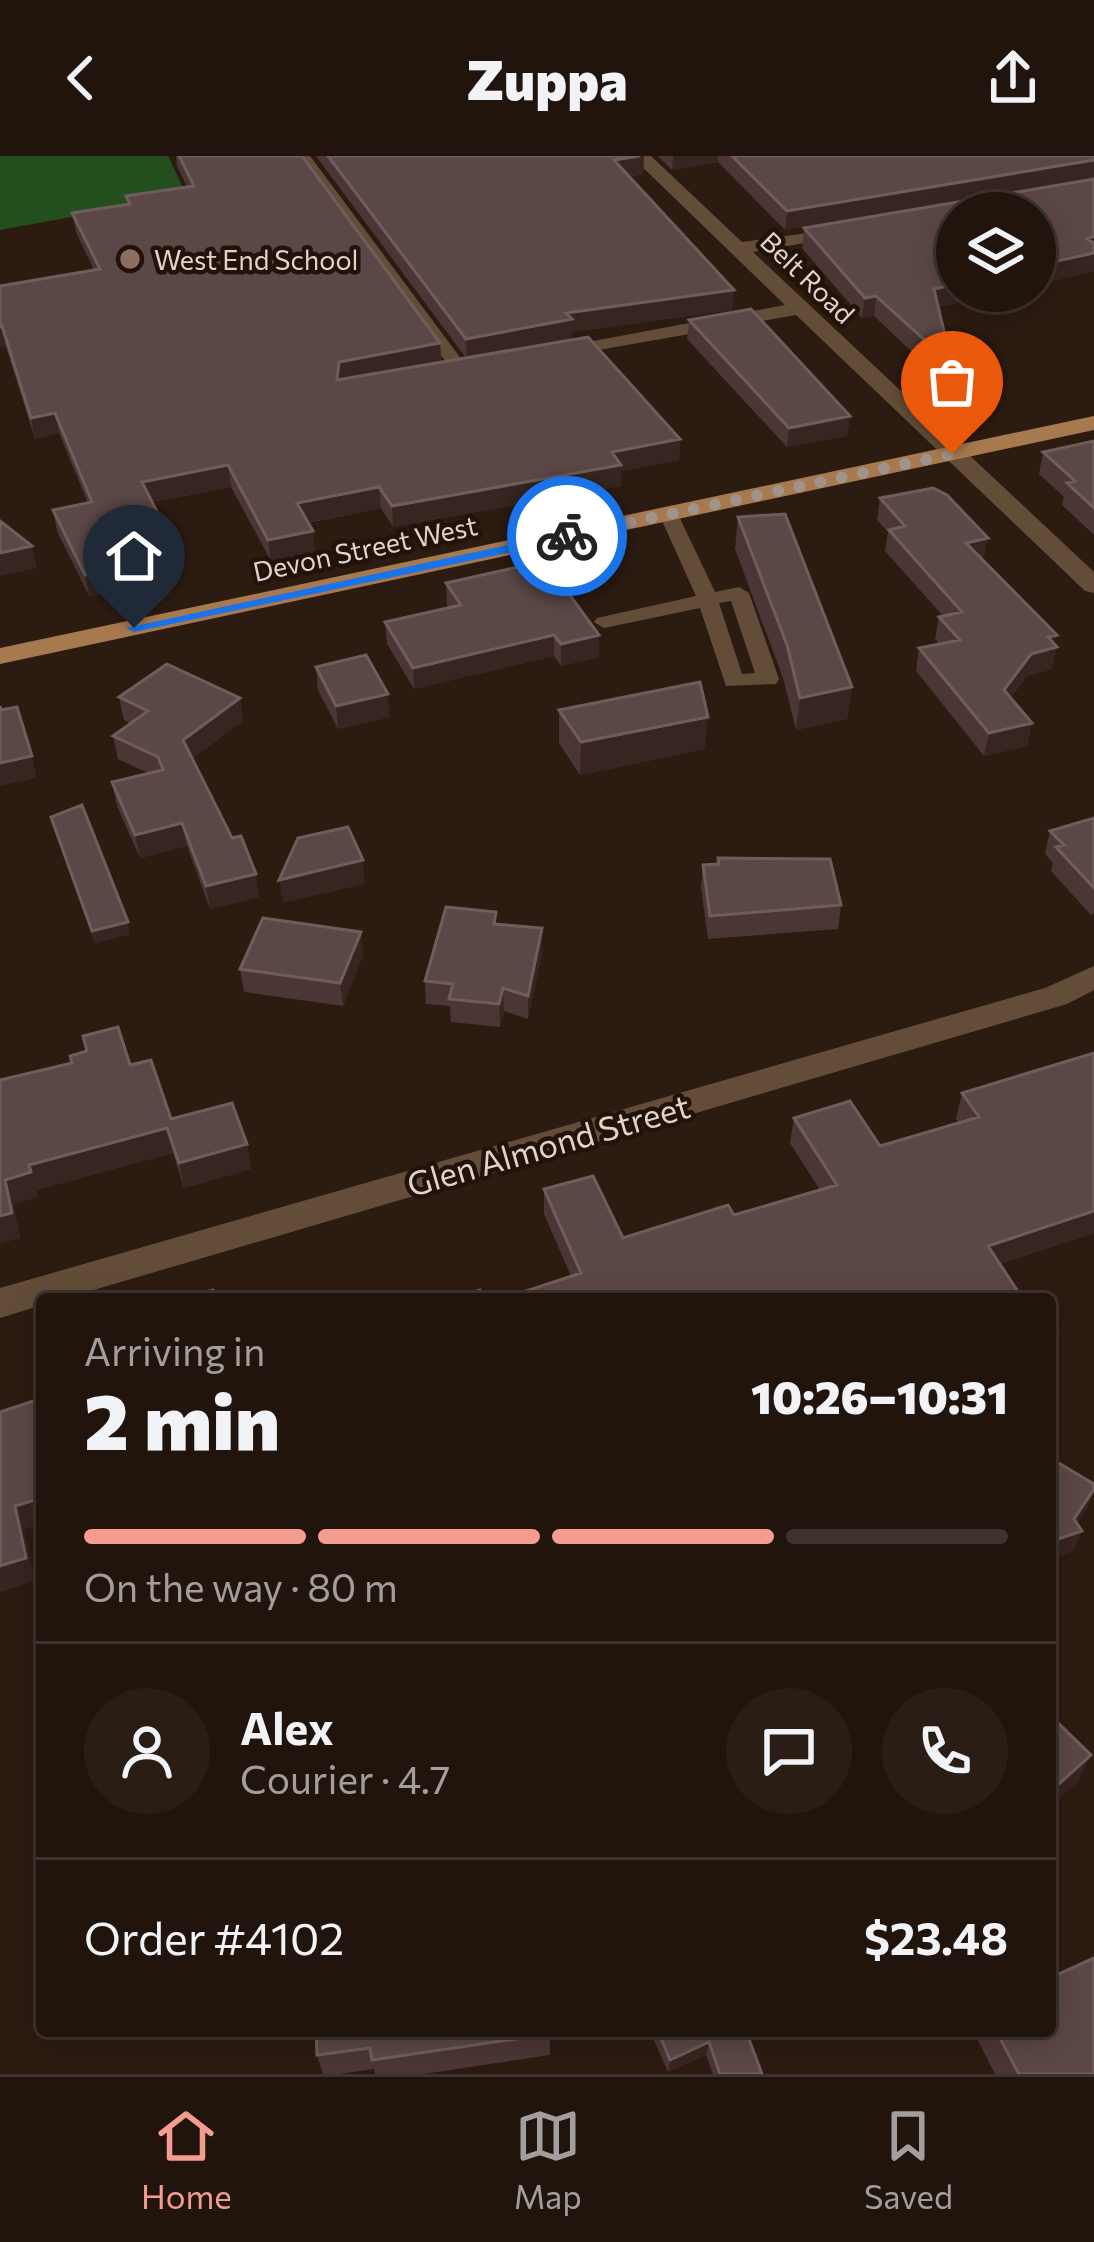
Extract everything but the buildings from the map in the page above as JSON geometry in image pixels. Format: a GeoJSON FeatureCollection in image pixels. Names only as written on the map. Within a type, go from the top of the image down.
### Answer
{"type":"FeatureCollection","features":[{"type":"Feature","properties":{"kind":"main road","name":"Devon Street West"},"geometry":{"type":"LineString","coordinates":[[0,656],[1094,423]]}},
{"type":"Feature","properties":{"kind":"street","name":"Belt Road"},"geometry":{"type":"LineString","coordinates":[[640,156],[914,421],[1094,586]]}},
{"type":"Feature","properties":{"kind":"street"},"geometry":{"type":"LineString","coordinates":[[736,249],[867,226]]}},
{"type":"Feature","properties":{"kind":"street"},"geometry":{"type":"LineString","coordinates":[[530,359],[796,309]]}},
{"type":"Feature","properties":{"kind":"street","name":"Glen Almond Street"},"geometry":{"type":"LineString","coordinates":[[38,1293],[1056,996],[1094,977]]}},
{"type":"Feature","properties":{"kind":"street","name":"Glen Almond Street"},"geometry":{"type":"LineString","coordinates":[[0,1304],[36,1294]]}},
{"type":"Feature","properties":{"kind":"lane"},"geometry":{"type":"LineString","coordinates":[[302,156],[463,372]]}},
{"type":"Feature","properties":{"kind":"lane"},"geometry":{"type":"LineString","coordinates":[[604,622],[705,599],[669,514]]}},
{"type":"Feature","properties":{"kind":"green space"},"geometry":{"type":"Polygon","coordinates":[[[0,156],[168,156],[187,196],[0,230],[0,156]]]}},
{"type":"Feature","properties":{"kind":"way so far"},"geometry":{"type":"LineString","coordinates":[[567,536],[952,454]]}},
{"type":"Feature","properties":{"kind":"place","name":"West End School"},"geometry":{"type":"Point","coordinates":[130,259]}},
{"type":"Feature","properties":{"kind":"route"},"geometry":{"type":"LineString","coordinates":[[134,628],[567,536]]}}]}
